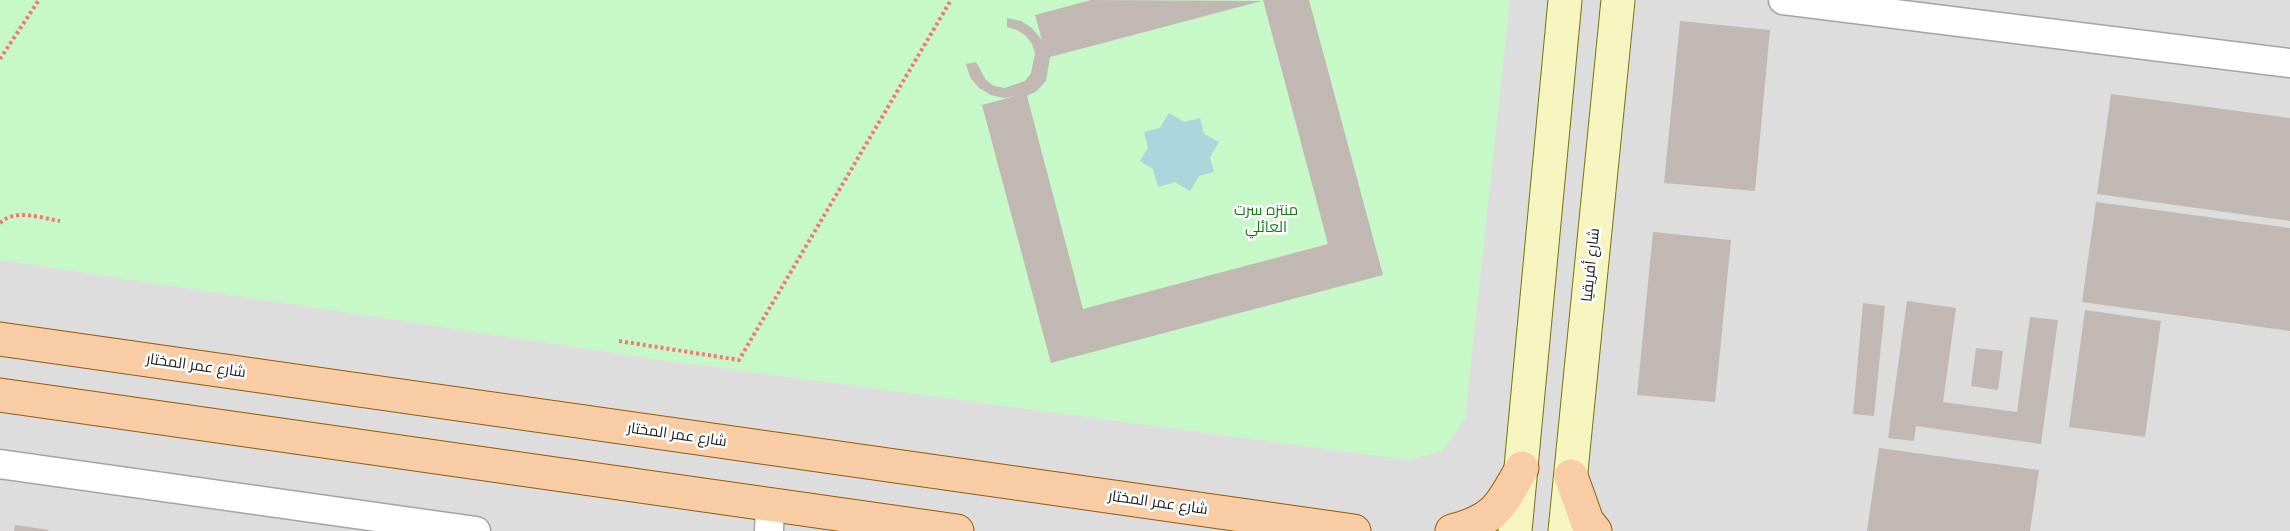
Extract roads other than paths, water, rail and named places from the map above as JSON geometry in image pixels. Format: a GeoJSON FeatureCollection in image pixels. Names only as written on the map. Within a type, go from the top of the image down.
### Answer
{"type":"FeatureCollection","features":[{"type":"Feature","properties":{"kind":"main road","name":"شارع عمر المختار"},"geometry":{"type":"LineString","coordinates":[[0,339],[1354,531]]}},
{"type":"Feature","properties":{"kind":"main road"},"geometry":{"type":"LineString","coordinates":[[0,395],[770,518],[957,531]]}},
{"type":"Feature","properties":{"kind":"main road"},"geometry":{"type":"LineString","coordinates":[[1452,531],[1469,527],[1486,519],[1502,503],[1522,468]]}},
{"type":"Feature","properties":{"kind":"main road"},"geometry":{"type":"LineString","coordinates":[[1570,476],[1587,521],[1595,531]]}},
{"type":"Feature","properties":{"kind":"street"},"geometry":{"type":"LineString","coordinates":[[1515,531],[1564,0]]}},
{"type":"Feature","properties":{"kind":"street","name":"شارع أفريقيا"},"geometry":{"type":"LineString","coordinates":[[1565,531],[1618,0]]}},
{"type":"Feature","properties":{"kind":"street"},"geometry":{"type":"LineString","coordinates":[[1783,0],[2290,63]]}},
{"type":"Feature","properties":{"kind":"street"},"geometry":{"type":"LineString","coordinates":[[0,464],[476,531]]}},
{"type":"Feature","properties":{"kind":"water"},"geometry":{"type":"Polygon","coordinates":[[[1169,113],[1184,122],[1200,118],[1204,134],[1219,142],[1210,157],[1214,172],[1199,176],[1190,191],[1175,182],[1158,187],[1153,169],[1140,161],[1148,148],[1144,132],[1160,128],[1169,113]]]}},
{"type":"Feature","properties":{"kind":"park label","name":"منتزه سرت العائلي"},"geometry":{"type":"Point","coordinates":[1266,220]}}]}
